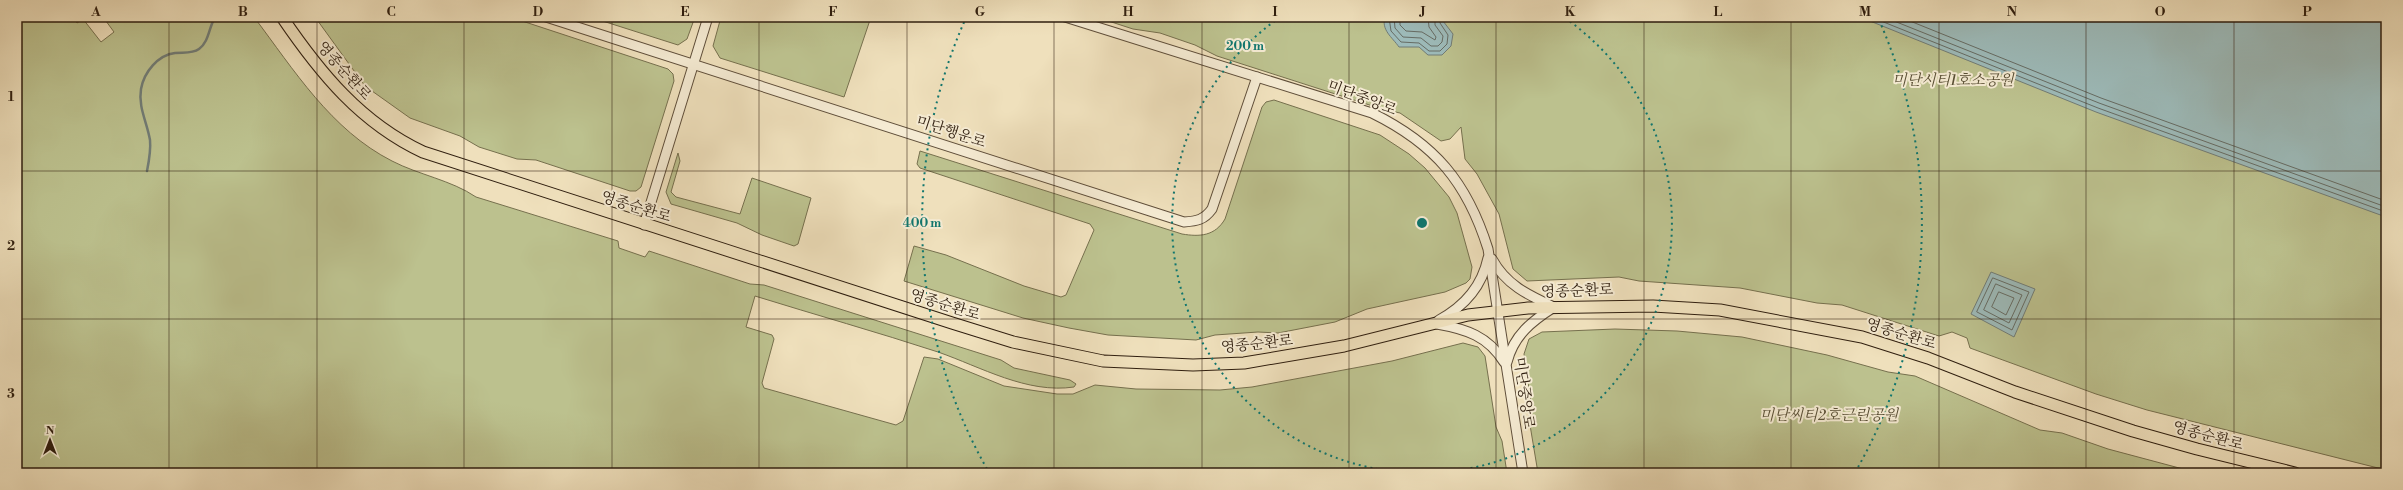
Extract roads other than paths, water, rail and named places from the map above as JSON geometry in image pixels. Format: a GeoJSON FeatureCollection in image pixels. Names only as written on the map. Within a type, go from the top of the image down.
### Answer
{"type":"FeatureCollection","features":[{"type":"Feature","properties":{"kind":"main road","name":"영종순환로"},"geometry":{"type":"LineString","coordinates":[[282,17],[333,86],[371,122],[404,143],[446,161],[1006,340],[1103,361],[1193,365],[1244,363],[1344,346],[1433,323],[1498,311],[1617,305],[1685,307],[1753,315],[1822,328],[1917,354],[2015,392],[2133,431],[2197,449],[2295,473]]}},
{"type":"Feature","properties":{"kind":"street","name":"미단행운로"},"geometry":{"type":"LineString","coordinates":[[546,17],[1184,222],[1197,221],[1206,217],[1212,209],[1256,77]]}},
{"type":"Feature","properties":{"kind":"street"},"geometry":{"type":"LineString","coordinates":[[644,225],[708,17]]}},
{"type":"Feature","properties":{"kind":"street","name":"미단중앙로"},"geometry":{"type":"LineString","coordinates":[[1065,17],[1372,113],[1417,139],[1435,154],[1453,174],[1468,196],[1479,221],[1489,253],[1523,473]]}},
{"type":"Feature","properties":{"kind":"street"},"geometry":{"type":"LineString","coordinates":[[1489,253],[1508,282],[1529,296],[1554,307]]}},
{"type":"Feature","properties":{"kind":"street"},"geometry":{"type":"LineString","coordinates":[[1433,323],[1449,314],[1470,296],[1480,284],[1489,253]]}},
{"type":"Feature","properties":{"kind":"street"},"geometry":{"type":"LineString","coordinates":[[1506,365],[1518,337],[1534,320],[1554,307]]}},
{"type":"Feature","properties":{"kind":"street"},"geometry":{"type":"LineString","coordinates":[[1433,323],[1469,330],[1477,334],[1493,347],[1506,365]]}},
{"type":"Feature","properties":{"kind":"water"},"geometry":{"type":"Polygon","coordinates":[[[1385,17],[1444,17],[1443,21],[1453,34],[1451,46],[1442,55],[1428,55],[1419,47],[1399,47],[1386,30],[1384,22],[1385,17]]]}},
{"type":"Feature","properties":{"kind":"water"},"geometry":{"type":"Polygon","coordinates":[[[1860,17],[2386,17],[2386,217],[2096,112],[1860,17]]]}},
{"type":"Feature","properties":{"kind":"water"},"geometry":{"type":"Polygon","coordinates":[[[1991,272],[2035,289],[2014,337],[1971,314],[1991,272]]]}},
{"type":"Feature","properties":{"kind":"waterway"},"geometry":{"type":"LineString","coordinates":[[147,171],[150,140],[140,96],[145,76],[153,65],[163,57],[169,54],[190,52],[199,49],[205,42],[215,17]]}},
{"type":"Feature","properties":{"kind":"park label","name":"미단시티1호소공원"},"geometry":{"type":"Point","coordinates":[1953,80]}},
{"type":"Feature","properties":{"kind":"park label","name":"미단씨티2호근린공원"},"geometry":{"type":"Point","coordinates":[1829,415]}}]}
